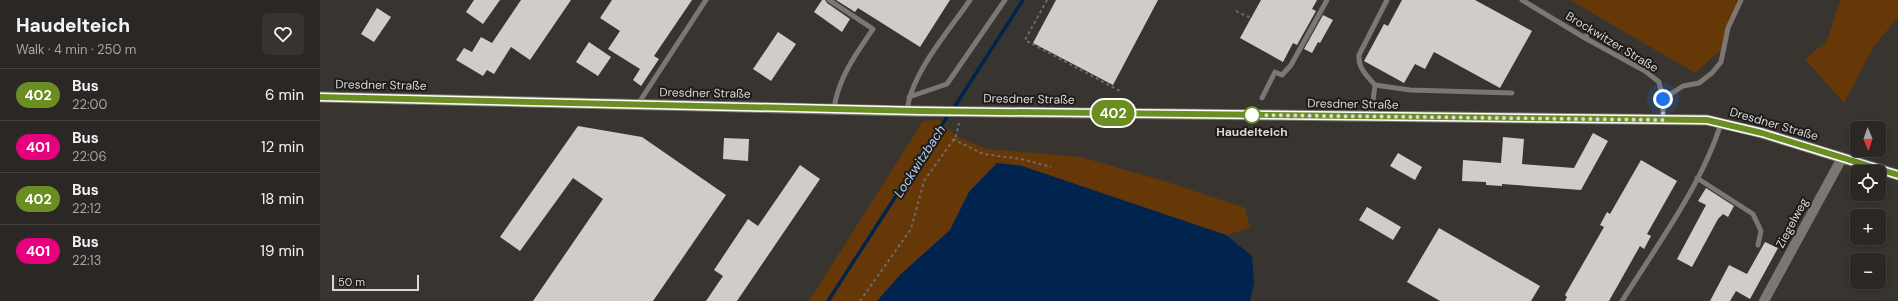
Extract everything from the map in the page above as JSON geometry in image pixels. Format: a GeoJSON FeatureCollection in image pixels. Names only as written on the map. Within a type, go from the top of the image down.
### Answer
{"type":"FeatureCollection","features":[{"type":"Feature","properties":{"kind":"main road","name":"Dresdner Straße"},"geometry":{"type":"LineString","coordinates":[[320,97],[907,111],[1707,120],[1762,133],[1898,175]]}},
{"type":"Feature","properties":{"kind":"street","name":"Ziegelweg"},"geometry":{"type":"LineString","coordinates":[[1764,301],[1842,158]]}},
{"type":"Feature","properties":{"kind":"lane"},"geometry":{"type":"LineString","coordinates":[[637,104],[706,0]]}},
{"type":"Feature","properties":{"kind":"lane"},"geometry":{"type":"LineString","coordinates":[[829,0],[873,29],[854,56],[838,87],[834,109]]}},
{"type":"Feature","properties":{"kind":"lane"},"geometry":{"type":"LineString","coordinates":[[907,111],[909,97],[925,66],[970,0]]}},
{"type":"Feature","properties":{"kind":"lane"},"geometry":{"type":"LineString","coordinates":[[909,97],[947,84],[1005,0]]}},
{"type":"Feature","properties":{"kind":"lane"},"geometry":{"type":"LineString","coordinates":[[1262,98],[1275,72],[1282,75],[1291,65],[1327,0]]}},
{"type":"Feature","properties":{"kind":"lane"},"geometry":{"type":"LineString","coordinates":[[1387,0],[1359,55],[1358,63],[1361,69],[1375,85],[1410,90],[1512,93]]}},
{"type":"Feature","properties":{"kind":"lane","name":"Brockwitzer Straße"},"geometry":{"type":"LineString","coordinates":[[1522,0],[1585,38],[1645,71],[1659,82],[1663,99],[1663,120]]}},
{"type":"Feature","properties":{"kind":"lane"},"geometry":{"type":"LineString","coordinates":[[1663,99],[1683,86],[1699,83],[1712,73],[1721,62],[1728,28],[1741,0]]}},
{"type":"Feature","properties":{"kind":"lane"},"geometry":{"type":"LineString","coordinates":[[1585,38],[1590,30]]}},
{"type":"Feature","properties":{"kind":"lane"},"geometry":{"type":"LineString","coordinates":[[1371,116],[1375,85]]}},
{"type":"Feature","properties":{"kind":"lane"},"geometry":{"type":"LineString","coordinates":[[1622,301],[1697,178],[1716,140],[1721,123]]}},
{"type":"Feature","properties":{"kind":"lane"},"geometry":{"type":"LineString","coordinates":[[1697,178],[1753,214],[1761,231],[1758,245]]}},
{"type":"Feature","properties":{"kind":"path"},"geometry":{"type":"LineString","coordinates":[[1047,0],[1025,40],[1122,92]]}},
{"type":"Feature","properties":{"kind":"path"},"geometry":{"type":"LineString","coordinates":[[1236,10],[1251,18]]}},
{"type":"Feature","properties":{"kind":"path"},"geometry":{"type":"LineString","coordinates":[[860,301],[911,229],[924,181],[956,136],[960,118],[968,111]]}},
{"type":"Feature","properties":{"kind":"path"},"geometry":{"type":"LineString","coordinates":[[953,140],[983,154],[1021,159],[1051,167]]}},
{"type":"Feature","properties":{"kind":"shaded area"},"geometry":{"type":"Polygon","coordinates":[[[1570,0],[1741,0],[1728,28],[1725,46],[1695,73],[1570,0]]]}},
{"type":"Feature","properties":{"kind":"shaded area"},"geometry":{"type":"Polygon","coordinates":[[[1840,0],[1898,0],[1898,17],[1873,48],[1844,103],[1805,59],[1827,41],[1840,0]]]}},
{"type":"Feature","properties":{"kind":"shaded area"},"geometry":{"type":"Polygon","coordinates":[[[939,120],[956,136],[987,149],[1081,157],[1164,181],[1245,208],[1250,228],[1226,235],[1022,166],[997,163],[969,192],[950,230],[900,275],[877,301],[809,301],[923,121],[939,120]]]}},
{"type":"Feature","properties":{"kind":"water"},"geometry":{"type":"Polygon","coordinates":[[[997,163],[1022,166],[1226,235],[1252,256],[1254,283],[1250,301],[877,301],[900,275],[950,230],[969,192],[997,163]]]}},
{"type":"Feature","properties":{"kind":"building"},"geometry":{"type":"Polygon","coordinates":[[[474,0],[500,0],[483,24],[466,12],[474,0]]]}},
{"type":"Feature","properties":{"kind":"building"},"geometry":{"type":"Polygon","coordinates":[[[521,0],[571,0],[530,60],[511,47],[494,74],[487,70],[483,76],[456,60],[464,48],[472,52],[481,37],[492,43],[521,0]]]}},
{"type":"Feature","properties":{"kind":"building"},"geometry":{"type":"Polygon","coordinates":[[[612,0],[692,0],[654,56],[659,59],[641,86],[633,80],[640,69],[608,49],[620,31],[600,18],[612,0]]]}},
{"type":"Feature","properties":{"kind":"building"},"geometry":{"type":"Polygon","coordinates":[[[822,0],[825,0],[850,19],[842,32],[814,12],[822,0]]]}},
{"type":"Feature","properties":{"kind":"building"},"geometry":{"type":"Polygon","coordinates":[[[836,0],[950,0],[920,47],[858,8],[855,12],[836,0]]]}},
{"type":"Feature","properties":{"kind":"building"},"geometry":{"type":"Polygon","coordinates":[[[1056,0],[1158,0],[1113,85],[1033,43],[1056,0]]]}},
{"type":"Feature","properties":{"kind":"building"},"geometry":{"type":"Polygon","coordinates":[[[1261,0],[1317,0],[1312,9],[1316,11],[1297,45],[1293,43],[1283,62],[1240,38],[1261,0]]]}},
{"type":"Feature","properties":{"kind":"building"},"geometry":{"type":"Polygon","coordinates":[[[1402,0],[1475,0],[1532,31],[1500,88],[1434,52],[1425,69],[1415,64],[1404,83],[1364,61],[1384,24],[1388,26],[1402,0]]]}},
{"type":"Feature","properties":{"kind":"building"},"geometry":{"type":"Polygon","coordinates":[[[377,8],[391,17],[374,42],[361,34],[377,8]]]}},
{"type":"Feature","properties":{"kind":"building"},"geometry":{"type":"Polygon","coordinates":[[[1323,15],[1333,20],[1320,43],[1318,42],[1312,53],[1304,49],[1323,15]]]}},
{"type":"Feature","properties":{"kind":"building"},"geometry":{"type":"Polygon","coordinates":[[[778,32],[796,44],[771,81],[753,69],[778,32]]]}},
{"type":"Feature","properties":{"kind":"building"},"geometry":{"type":"Polygon","coordinates":[[[589,42],[611,57],[598,76],[576,62],[589,42]]]}},
{"type":"Feature","properties":{"kind":"building"},"geometry":{"type":"Polygon","coordinates":[[[578,126],[642,137],[726,195],[653,301],[533,301],[603,199],[573,178],[520,251],[500,237],[578,126]]]}},
{"type":"Feature","properties":{"kind":"building"},"geometry":{"type":"Polygon","coordinates":[[[1593,133],[1608,141],[1581,190],[1502,184],[1502,186],[1486,185],[1486,182],[1462,181],[1463,160],[1501,163],[1503,137],[1524,139],[1522,164],[1574,168],[1593,133]]]}},
{"type":"Feature","properties":{"kind":"building"},"geometry":{"type":"Polygon","coordinates":[[[724,138],[749,139],[748,161],[723,159],[724,138]]]}},
{"type":"Feature","properties":{"kind":"building"},"geometry":{"type":"Polygon","coordinates":[[[1398,153],[1422,167],[1415,180],[1390,166],[1398,153]]]}},
{"type":"Feature","properties":{"kind":"building"},"geometry":{"type":"Polygon","coordinates":[[[1641,160],[1677,181],[1647,234],[1651,236],[1644,249],[1640,246],[1609,301],[1565,301],[1567,297],[1565,295],[1604,227],[1600,225],[1607,212],[1610,214],[1641,160]]]}},
{"type":"Feature","properties":{"kind":"building"},"geometry":{"type":"Polygon","coordinates":[[[800,165],[820,179],[737,301],[706,301],[723,276],[714,270],[748,219],[758,226],[800,165]]]}},
{"type":"Feature","properties":{"kind":"building"},"geometry":{"type":"Polygon","coordinates":[[[1706,188],[1734,206],[1728,217],[1723,214],[1718,219],[1692,267],[1677,259],[1706,205],[1698,201],[1706,188]]]}},
{"type":"Feature","properties":{"kind":"building"},"geometry":{"type":"Polygon","coordinates":[[[1367,207],[1401,227],[1393,240],[1359,220],[1367,207]]]}},
{"type":"Feature","properties":{"kind":"building"},"geometry":{"type":"Polygon","coordinates":[[[1439,228],[1540,286],[1531,301],[1440,301],[1407,282],[1439,228]]]}},
{"type":"Feature","properties":{"kind":"building"},"geometry":{"type":"Polygon","coordinates":[[[1765,242],[1778,248],[1750,299],[1736,291],[1730,301],[1710,301],[1729,265],[1747,274],[1765,242]]]}},
{"type":"Feature","properties":{"kind":"waterway","name":"Lockwitzbach"},"geometry":{"type":"LineString","coordinates":[[953,109],[1023,0]]}},
{"type":"Feature","properties":{"kind":"waterway","name":"Lockwitzbach"},"geometry":{"type":"LineString","coordinates":[[828,301],[949,114]]}},
{"type":"Feature","properties":{"kind":"bus line","name":"402"},"geometry":{"type":"LineString","coordinates":[[320,97],[919,111],[1707,120],[1762,133],[1898,175]]}},
{"type":"Feature","properties":{"kind":"place","name":"Haudelteich"},"geometry":{"type":"Point","coordinates":[1252,115]}},
{"type":"Feature","properties":{"kind":"route"},"geometry":{"type":"LineString","coordinates":[[1252,115],[1663,120],[1663,99]]}}]}
